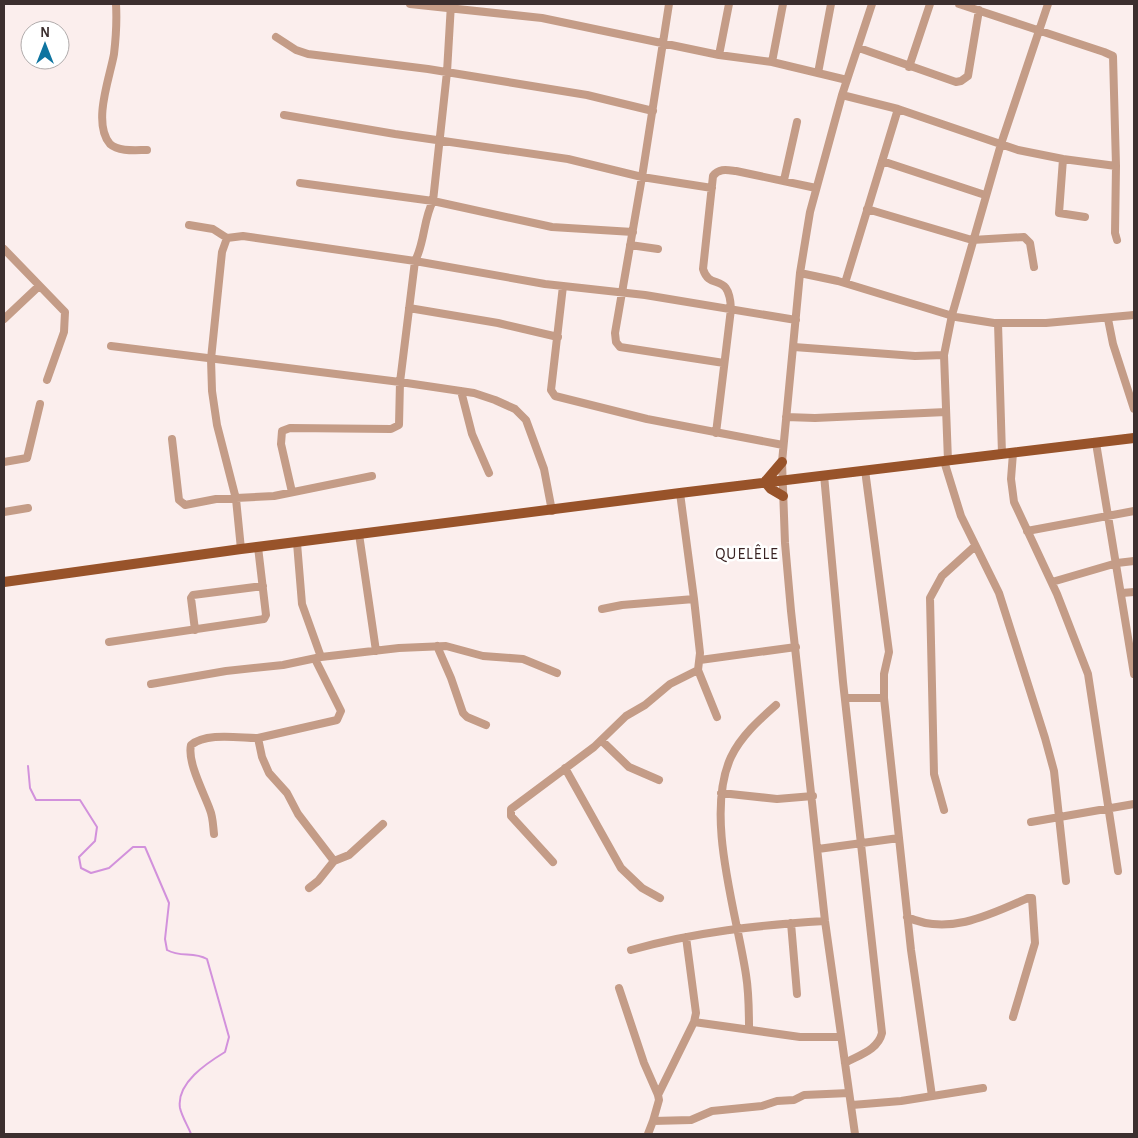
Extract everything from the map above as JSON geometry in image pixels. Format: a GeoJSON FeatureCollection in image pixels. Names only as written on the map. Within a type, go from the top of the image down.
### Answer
{"type":"FeatureCollection","features":[{"type":"Feature","properties":{"kind":"main road"},"geometry":{"type":"LineString","coordinates":[[4,582],[241,549],[552,511],[680,493],[1134,438]]}},
{"type":"Feature","properties":{"kind":"main road"},"geometry":{"type":"LineString","coordinates":[[765,483],[782,464],[797,479]]}},
{"type":"Feature","properties":{"kind":"main road"},"geometry":{"type":"LineString","coordinates":[[765,483],[771,489],[783,495],[797,479]]}},
{"type":"Feature","properties":{"kind":"street"},"geometry":{"type":"LineString","coordinates":[[116,4],[115,45],[102,106],[105,131],[112,145],[120,149],[147,150]]}},
{"type":"Feature","properties":{"kind":"street"},"geometry":{"type":"LineString","coordinates":[[410,4],[542,18],[719,55],[772,62],[847,80]]}},
{"type":"Feature","properties":{"kind":"street"},"geometry":{"type":"LineString","coordinates":[[669,4],[615,333],[616,342],[620,347],[724,363]]}},
{"type":"Feature","properties":{"kind":"street"},"geometry":{"type":"LineString","coordinates":[[719,55],[730,4]]}},
{"type":"Feature","properties":{"kind":"street"},"geometry":{"type":"LineString","coordinates":[[772,62],[783,4]]}},
{"type":"Feature","properties":{"kind":"street"},"geometry":{"type":"LineString","coordinates":[[818,73],[831,4]]}},
{"type":"Feature","properties":{"kind":"street"},"geometry":{"type":"LineString","coordinates":[[855,1134],[818,849],[785,543],[782,464],[800,273],[810,212],[842,95],[872,4]]}},
{"type":"Feature","properties":{"kind":"street"},"geometry":{"type":"LineString","coordinates":[[909,67],[930,4]]}},
{"type":"Feature","properties":{"kind":"street"},"geometry":{"type":"LineString","coordinates":[[959,4],[1113,56],[1116,166],[1115,233],[1117,240]]}},
{"type":"Feature","properties":{"kind":"street"},"geometry":{"type":"LineString","coordinates":[[1048,4],[1001,144],[952,315],[944,354],[946,461],[954,497],[974,547],[990,572],[1009,620],[1045,738],[1054,771],[1066,881]]}},
{"type":"Feature","properties":{"kind":"street"},"geometry":{"type":"LineString","coordinates":[[292,492],[281,444],[282,431],[290,428],[396,428],[400,421],[400,382],[415,261],[420,251],[428,212],[433,201],[447,72],[451,7]]}},
{"type":"Feature","properties":{"kind":"street"},"geometry":{"type":"LineString","coordinates":[[859,48],[909,67],[956,82],[962,81],[968,76],[979,10]]}},
{"type":"Feature","properties":{"kind":"street"},"geometry":{"type":"LineString","coordinates":[[276,37],[296,50],[308,54],[447,72],[587,95],[652,111]]}},
{"type":"Feature","properties":{"kind":"street"},"geometry":{"type":"LineString","coordinates":[[842,95],[898,109],[1001,144],[1063,159],[1116,166]]}},
{"type":"Feature","properties":{"kind":"street"},"geometry":{"type":"LineString","coordinates":[[845,283],[898,109]]}},
{"type":"Feature","properties":{"kind":"street"},"geometry":{"type":"LineString","coordinates":[[284,115],[440,141],[568,159],[642,177],[712,188]]}},
{"type":"Feature","properties":{"kind":"street"},"geometry":{"type":"LineString","coordinates":[[784,180],[797,122]]}},
{"type":"Feature","properties":{"kind":"street"},"geometry":{"type":"LineString","coordinates":[[1063,159],[1059,213],[1085,217]]}},
{"type":"Feature","properties":{"kind":"street"},"geometry":{"type":"LineString","coordinates":[[882,161],[986,196]]}},
{"type":"Feature","properties":{"kind":"street"},"geometry":{"type":"LineString","coordinates":[[716,433],[730,308],[727,288],[710,280],[705,275],[703,269],[713,176],[716,172],[723,170],[784,180],[816,188]]}},
{"type":"Feature","properties":{"kind":"street"},"geometry":{"type":"LineString","coordinates":[[300,183],[433,201],[552,227],[632,232]]}},
{"type":"Feature","properties":{"kind":"street"},"geometry":{"type":"LineString","coordinates":[[867,208],[972,240],[1024,237],[1030,243],[1034,267]]}},
{"type":"Feature","properties":{"kind":"street"},"geometry":{"type":"LineString","coordinates":[[189,226],[213,229],[227,238],[242,236],[415,261],[563,286],[730,308],[796,320]]}},
{"type":"Feature","properties":{"kind":"street"},"geometry":{"type":"LineString","coordinates":[[227,238],[222,252],[211,359],[213,407],[236,499],[241,549]]}},
{"type":"Feature","properties":{"kind":"street"},"geometry":{"type":"LineString","coordinates":[[630,245],[658,249]]}},
{"type":"Feature","properties":{"kind":"street"},"geometry":{"type":"LineString","coordinates":[[4,249],[61,307],[66,319],[64,332],[47,380]]}},
{"type":"Feature","properties":{"kind":"street"},"geometry":{"type":"LineString","coordinates":[[800,273],[845,283],[952,315],[998,323],[1046,323],[1108,319],[1134,315]]}},
{"type":"Feature","properties":{"kind":"street"},"geometry":{"type":"LineString","coordinates":[[4,319],[39,286]]}},
{"type":"Feature","properties":{"kind":"street"},"geometry":{"type":"LineString","coordinates":[[563,286],[551,390],[555,396],[716,433],[783,445]]}},
{"type":"Feature","properties":{"kind":"street"},"geometry":{"type":"LineString","coordinates":[[409,308],[498,323],[558,337]]}},
{"type":"Feature","properties":{"kind":"street"},"geometry":{"type":"LineString","coordinates":[[1108,319],[1113,344],[1132,393],[1134,409]]}},
{"type":"Feature","properties":{"kind":"street"},"geometry":{"type":"LineString","coordinates":[[998,323],[1002,454]]}},
{"type":"Feature","properties":{"kind":"street"},"geometry":{"type":"LineString","coordinates":[[111,346],[400,382],[461,391],[504,403],[523,416],[544,469],[552,511]]}},
{"type":"Feature","properties":{"kind":"street"},"geometry":{"type":"LineString","coordinates":[[794,347],[915,356],[944,354]]}},
{"type":"Feature","properties":{"kind":"street"},"geometry":{"type":"LineString","coordinates":[[461,391],[472,434],[489,473]]}},
{"type":"Feature","properties":{"kind":"street"},"geometry":{"type":"LineString","coordinates":[[4,462],[27,458],[40,404]]}},
{"type":"Feature","properties":{"kind":"street"},"geometry":{"type":"LineString","coordinates":[[786,417],[815,418],[946,412]]}},
{"type":"Feature","properties":{"kind":"street"},"geometry":{"type":"LineString","coordinates":[[172,439],[181,504],[185,505],[216,499],[258,498],[372,476]]}},
{"type":"Feature","properties":{"kind":"street"},"geometry":{"type":"LineString","coordinates":[[1096,443],[1134,674]]}},
{"type":"Feature","properties":{"kind":"street"},"geometry":{"type":"LineString","coordinates":[[1013,453],[1012,494],[1052,582],[1088,674],[1118,870]]}},
{"type":"Feature","properties":{"kind":"street"},"geometry":{"type":"LineString","coordinates":[[865,470],[876,538],[889,652],[884,674],[884,698],[907,917],[932,1096]]}},
{"type":"Feature","properties":{"kind":"street"},"geometry":{"type":"LineString","coordinates":[[824,475],[860,844],[882,1033],[880,1042],[875,1047],[845,1063]]}},
{"type":"Feature","properties":{"kind":"street"},"geometry":{"type":"LineString","coordinates":[[680,493],[694,599],[700,660],[698,670],[717,717]]}},
{"type":"Feature","properties":{"kind":"street"},"geometry":{"type":"LineString","coordinates":[[4,512],[28,508]]}},
{"type":"Feature","properties":{"kind":"street"},"geometry":{"type":"LineString","coordinates":[[1028,531],[1134,511]]}},
{"type":"Feature","properties":{"kind":"street"},"geometry":{"type":"LineString","coordinates":[[359,534],[376,651]]}},
{"type":"Feature","properties":{"kind":"street"},"geometry":{"type":"LineString","coordinates":[[214,834],[212,815],[200,788],[190,751],[191,745],[196,742],[227,735],[258,738],[337,720],[340,716],[341,711],[318,658],[302,604],[297,543]]}},
{"type":"Feature","properties":{"kind":"street"},"geometry":{"type":"LineString","coordinates":[[109,642],[264,619],[266,615],[258,547]]}},
{"type":"Feature","properties":{"kind":"street"},"geometry":{"type":"LineString","coordinates":[[944,810],[934,774],[930,598],[942,576],[974,547]]}},
{"type":"Feature","properties":{"kind":"street"},"geometry":{"type":"LineString","coordinates":[[1052,582],[1117,563],[1134,561]]}},
{"type":"Feature","properties":{"kind":"street"},"geometry":{"type":"LineString","coordinates":[[195,630],[191,598],[193,594],[263,586]]}},
{"type":"Feature","properties":{"kind":"street"},"geometry":{"type":"LineString","coordinates":[[1122,593],[1134,592]]}},
{"type":"Feature","properties":{"kind":"street"},"geometry":{"type":"LineString","coordinates":[[602,610],[622,605],[694,599]]}},
{"type":"Feature","properties":{"kind":"street"},"geometry":{"type":"LineString","coordinates":[[437,646],[463,713],[486,725]]}},
{"type":"Feature","properties":{"kind":"street"},"geometry":{"type":"LineString","coordinates":[[151,684],[174,678],[283,665],[318,658],[437,646],[454,647],[483,656],[524,659],[557,673]]}},
{"type":"Feature","properties":{"kind":"street"},"geometry":{"type":"LineString","coordinates":[[700,660],[796,647]]}},
{"type":"Feature","properties":{"kind":"street"},"geometry":{"type":"LineString","coordinates":[[553,862],[511,816],[510,811],[602,741],[626,716],[645,705],[670,684],[698,670]]}},
{"type":"Feature","properties":{"kind":"street"},"geometry":{"type":"LineString","coordinates":[[845,698],[884,698]]}},
{"type":"Feature","properties":{"kind":"street"},"geometry":{"type":"LineString","coordinates":[[749,1029],[746,976],[722,830],[721,792],[731,757],[738,745],[750,729],[776,705]]}},
{"type":"Feature","properties":{"kind":"street"},"geometry":{"type":"LineString","coordinates":[[258,738],[262,757],[269,773],[287,793],[298,814],[334,861]]}},
{"type":"Feature","properties":{"kind":"street"},"geometry":{"type":"LineString","coordinates":[[602,741],[629,767],[659,780]]}},
{"type":"Feature","properties":{"kind":"street"},"geometry":{"type":"LineString","coordinates":[[565,768],[620,868],[642,888],[660,898]]}},
{"type":"Feature","properties":{"kind":"street"},"geometry":{"type":"LineString","coordinates":[[721,792],[777,799],[813,796]]}},
{"type":"Feature","properties":{"kind":"street"},"geometry":{"type":"LineString","coordinates":[[1031,822],[1134,804]]}},
{"type":"Feature","properties":{"kind":"street"},"geometry":{"type":"LineString","coordinates":[[309,888],[318,881],[334,861],[349,854],[383,824]]}},
{"type":"Feature","properties":{"kind":"street"},"geometry":{"type":"LineString","coordinates":[[818,849],[899,838]]}},
{"type":"Feature","properties":{"kind":"street"},"geometry":{"type":"LineString","coordinates":[[907,917],[931,926],[968,922],[1032,898],[1035,943],[1013,1017]]}},
{"type":"Feature","properties":{"kind":"street"},"geometry":{"type":"LineString","coordinates":[[631,950],[686,937],[737,928],[826,921]]}},
{"type":"Feature","properties":{"kind":"street"},"geometry":{"type":"LineString","coordinates":[[791,923],[797,994]]}},
{"type":"Feature","properties":{"kind":"street"},"geometry":{"type":"LineString","coordinates":[[658,1095],[694,1022],[695,1004],[686,937]]}},
{"type":"Feature","properties":{"kind":"street"},"geometry":{"type":"LineString","coordinates":[[619,988],[644,1063],[659,1100],[654,1121],[648,1134]]}},
{"type":"Feature","properties":{"kind":"street"},"geometry":{"type":"LineString","coordinates":[[694,1022],[800,1037],[841,1037]]}},
{"type":"Feature","properties":{"kind":"street"},"geometry":{"type":"LineString","coordinates":[[852,1105],[983,1088]]}},
{"type":"Feature","properties":{"kind":"street"},"geometry":{"type":"LineString","coordinates":[[654,1121],[691,1120],[712,1111],[762,1106],[777,1101],[794,1100],[804,1095],[849,1092]]}},
{"type":"Feature","properties":{"kind":"waterway"},"geometry":{"type":"LineString","coordinates":[[28,766],[30,788],[36,800],[80,800],[97,827],[95,841],[79,857],[81,868],[91,873],[109,868],[133,847],[145,847],[169,903],[165,939],[167,950],[177,954],[197,955],[207,959],[229,1037],[225,1052],[194,1075],[183,1090],[180,1108],[191,1134]]}},
{"type":"Feature","properties":{"kind":"district","name":"QUELÊLE"},"geometry":{"type":"Point","coordinates":[747,554]}}]}
